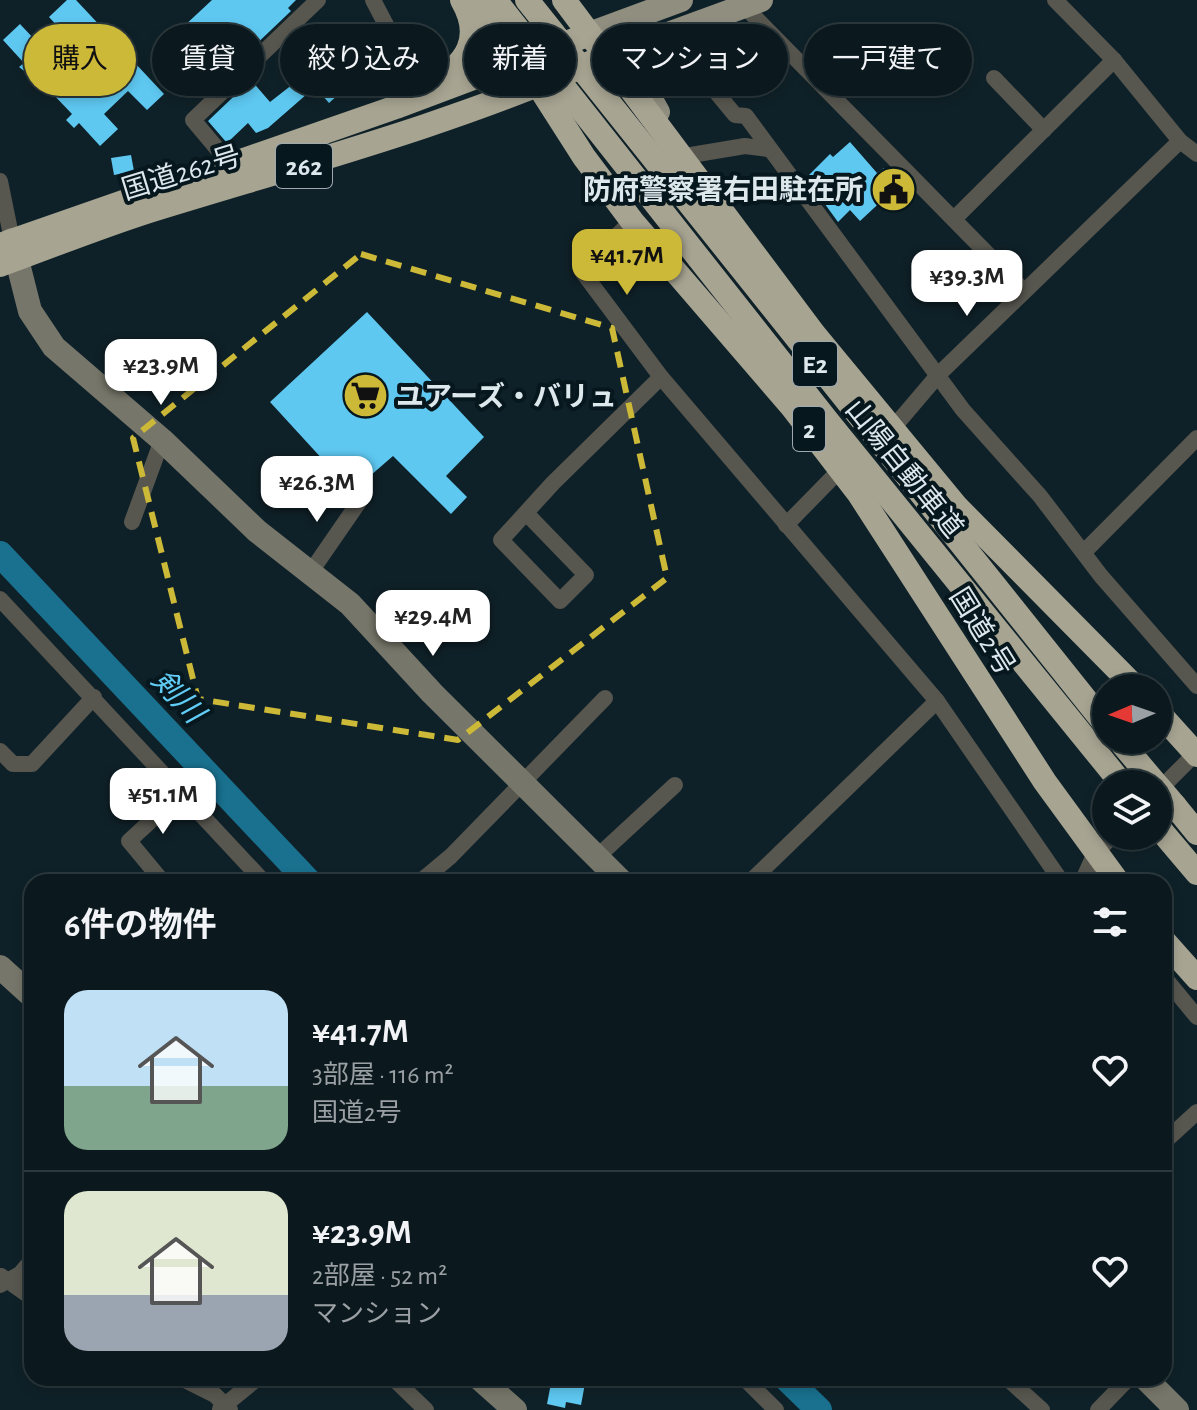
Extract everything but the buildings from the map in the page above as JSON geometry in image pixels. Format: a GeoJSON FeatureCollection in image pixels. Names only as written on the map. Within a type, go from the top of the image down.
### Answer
{"type":"FeatureCollection","features":[{"type":"Feature","properties":{"kind":"highway"},"geometry":{"type":"LineString","coordinates":[[396,107],[466,59],[473,41],[472,24],[462,0]]}},
{"type":"Feature","properties":{"kind":"highway","name":"国道2号"},"geometry":{"type":"LineString","coordinates":[[470,0],[490,24]]}},
{"type":"Feature","properties":{"kind":"highway","name":"山陽自動車道"},"geometry":{"type":"LineString","coordinates":[[495,0],[829,423],[1111,770]]}},
{"type":"Feature","properties":{"kind":"highway"},"geometry":{"type":"LineString","coordinates":[[514,0],[518,24]]}},
{"type":"Feature","properties":{"kind":"highway","name":"山陽自動車道"},"geometry":{"type":"LineString","coordinates":[[527,0],[1092,707]]}},
{"type":"Feature","properties":{"kind":"highway","name":"2"},"geometry":{"type":"LineString","coordinates":[[564,0],[592,38]]}},
{"type":"Feature","properties":{"kind":"highway","name":"国道262号"},"geometry":{"type":"LineString","coordinates":[[576,39],[589,34]]}},
{"type":"Feature","properties":{"kind":"highway","name":"国道262号"},"geometry":{"type":"LineString","coordinates":[[7,252],[230,164],[464,80]]}},
{"type":"Feature","properties":{"kind":"highway"},"geometry":{"type":"LineString","coordinates":[[503,100],[505,96]]}},
{"type":"Feature","properties":{"kind":"highway","name":"国道262号"},"geometry":{"type":"LineString","coordinates":[[7,252],[369,147],[513,96]]}},
{"type":"Feature","properties":{"kind":"highway","name":"国道2号"},"geometry":{"type":"LineString","coordinates":[[547,96],[584,157],[632,221],[792,407],[859,494],[988,697],[1092,830]]}},
{"type":"Feature","properties":{"kind":"highway","name":"2"},"geometry":{"type":"LineString","coordinates":[[634,96],[814,334],[956,506],[1122,674]]}},
{"type":"Feature","properties":{"kind":"highway"},"geometry":{"type":"LineString","coordinates":[[1172,727],[1197,754]]}},
{"type":"Feature","properties":{"kind":"highway"},"geometry":{"type":"LineString","coordinates":[[1131,754],[1144,770]]}},
{"type":"Feature","properties":{"kind":"highway"},"geometry":{"type":"LineString","coordinates":[[1172,804],[1197,833]]}},
{"type":"Feature","properties":{"kind":"highway"},"geometry":{"type":"LineString","coordinates":[[1172,844],[1197,873]]}},
{"type":"Feature","properties":{"kind":"highway","name":"国道2号"},"geometry":{"type":"LineString","coordinates":[[1106,850],[1115,874]]}},
{"type":"Feature","properties":{"kind":"highway"},"geometry":{"type":"LineString","coordinates":[[1172,950],[1197,978]]}},
{"type":"Feature","properties":{"kind":"main road"},"geometry":{"type":"LineString","coordinates":[[589,34],[681,0]]}},
{"type":"Feature","properties":{"kind":"main road"},"geometry":{"type":"LineString","coordinates":[[707,24],[753,3]]}},
{"type":"Feature","properties":{"kind":"main road"},"geometry":{"type":"LineString","coordinates":[[649,96],[674,149]]}},
{"type":"Feature","properties":{"kind":"street"},"geometry":{"type":"LineString","coordinates":[[230,164],[193,120],[318,0]]}},
{"type":"Feature","properties":{"kind":"street"},"geometry":{"type":"LineString","coordinates":[[373,0],[386,24]]}},
{"type":"Feature","properties":{"kind":"street"},"geometry":{"type":"LineString","coordinates":[[1055,0],[1114,60],[1180,141],[1197,154]]}},
{"type":"Feature","properties":{"kind":"street"},"geometry":{"type":"LineString","coordinates":[[753,3],[1024,291]]}},
{"type":"Feature","properties":{"kind":"street"},"geometry":{"type":"LineString","coordinates":[[954,219],[1114,60]]}},
{"type":"Feature","properties":{"kind":"street"},"geometry":{"type":"LineString","coordinates":[[994,78],[1044,130]]}},
{"type":"Feature","properties":{"kind":"street"},"geometry":{"type":"LineString","coordinates":[[719,96],[735,115],[746,116],[963,410],[1040,496],[1197,686]]}},
{"type":"Feature","properties":{"kind":"street"},"geometry":{"type":"LineString","coordinates":[[899,421],[939,374],[1180,141]]}},
{"type":"Feature","properties":{"kind":"street"},"geometry":{"type":"LineString","coordinates":[[674,149],[745,146],[768,149]]}},
{"type":"Feature","properties":{"kind":"street"},"geometry":{"type":"LineString","coordinates":[[0,181],[7,252],[30,311],[54,347],[162,440],[257,531],[383,637],[432,693],[613,874]]}},
{"type":"Feature","properties":{"kind":"street"},"geometry":{"type":"LineString","coordinates":[[632,221],[581,270],[661,377],[937,701],[1056,874]]}},
{"type":"Feature","properties":{"kind":"street"},"geometry":{"type":"LineString","coordinates":[[527,514],[586,575],[560,601],[501,540],[553,483],[661,377]]}},
{"type":"Feature","properties":{"kind":"street"},"geometry":{"type":"LineString","coordinates":[[1084,552],[1197,438]]}},
{"type":"Feature","properties":{"kind":"street"},"geometry":{"type":"LineString","coordinates":[[132,522],[162,440]]}},
{"type":"Feature","properties":{"kind":"street"},"geometry":{"type":"LineString","coordinates":[[786,525],[832,478]]}},
{"type":"Feature","properties":{"kind":"street"},"geometry":{"type":"LineString","coordinates":[[310,573],[361,499]]}},
{"type":"Feature","properties":{"kind":"street"},"geometry":{"type":"LineString","coordinates":[[0,599],[257,874]]}},
{"type":"Feature","properties":{"kind":"street"},"geometry":{"type":"LineString","coordinates":[[0,751],[13,764],[32,764],[94,697]]}},
{"type":"Feature","properties":{"kind":"street"},"geometry":{"type":"LineString","coordinates":[[428,874],[605,698]]}},
{"type":"Feature","properties":{"kind":"street"},"geometry":{"type":"LineString","coordinates":[[758,874],[937,701]]}},
{"type":"Feature","properties":{"kind":"street"},"geometry":{"type":"LineString","coordinates":[[1172,781],[1197,754]]}},
{"type":"Feature","properties":{"kind":"street"},"geometry":{"type":"LineString","coordinates":[[596,858],[675,785]]}},
{"type":"Feature","properties":{"kind":"street"},"geometry":{"type":"LineString","coordinates":[[156,874],[129,841],[182,792]]}},
{"type":"Feature","properties":{"kind":"street"},"geometry":{"type":"LineString","coordinates":[[1087,874],[1101,850]]}},
{"type":"Feature","properties":{"kind":"street"},"geometry":{"type":"LineString","coordinates":[[0,967],[24,989]]}},
{"type":"Feature","properties":{"kind":"street"},"geometry":{"type":"LineString","coordinates":[[1172,987],[1197,1017]]}},
{"type":"Feature","properties":{"kind":"street"},"geometry":{"type":"LineString","coordinates":[[1172,1135],[1197,1112]]}},
{"type":"Feature","properties":{"kind":"street"},"geometry":{"type":"LineString","coordinates":[[2,1280],[20,1274],[24,1269]]}},
{"type":"Feature","properties":{"kind":"street"},"geometry":{"type":"LineString","coordinates":[[2,1280],[24,1293]]}},
{"type":"Feature","properties":{"kind":"street"},"geometry":{"type":"LineString","coordinates":[[193,1386],[225,1408],[249,1386]]}},
{"type":"Feature","properties":{"kind":"street"},"geometry":{"type":"LineString","coordinates":[[401,1386],[426,1410]]}},
{"type":"Feature","properties":{"kind":"street"},"geometry":{"type":"LineString","coordinates":[[488,1386],[515,1410]]}},
{"type":"Feature","properties":{"kind":"street"},"geometry":{"type":"LineString","coordinates":[[752,1386],[776,1410]]}},
{"type":"Feature","properties":{"kind":"street"},"geometry":{"type":"LineString","coordinates":[[1016,1386],[1042,1410]]}},
{"type":"Feature","properties":{"kind":"street"},"geometry":{"type":"LineString","coordinates":[[1098,1410],[1121,1386]]}},
{"type":"Feature","properties":{"kind":"street"},"geometry":{"type":"LineString","coordinates":[[1153,1386],[1177,1410]]}},
{"type":"Feature","properties":{"kind":"highlighted area"},"geometry":{"type":"Polygon","coordinates":[[[361,254],[612,328],[667,578],[458,740],[198,699],[133,438],[361,254]]]}},
{"type":"Feature","properties":{"kind":"waterway","name":"剣川"},"geometry":{"type":"LineString","coordinates":[[0,554],[301,874]]}},
{"type":"Feature","properties":{"kind":"waterway","name":"剣川"},"geometry":{"type":"LineString","coordinates":[[794,1386],[819,1410]]}},
{"type":"Feature","properties":{"kind":"place","name":"防府警察署右田駐在所"},"geometry":{"type":"Point","coordinates":[894,189]}},
{"type":"Feature","properties":{"kind":"place","name":"ユアーズ・バリュ"},"geometry":{"type":"Point","coordinates":[365,396]}}]}
